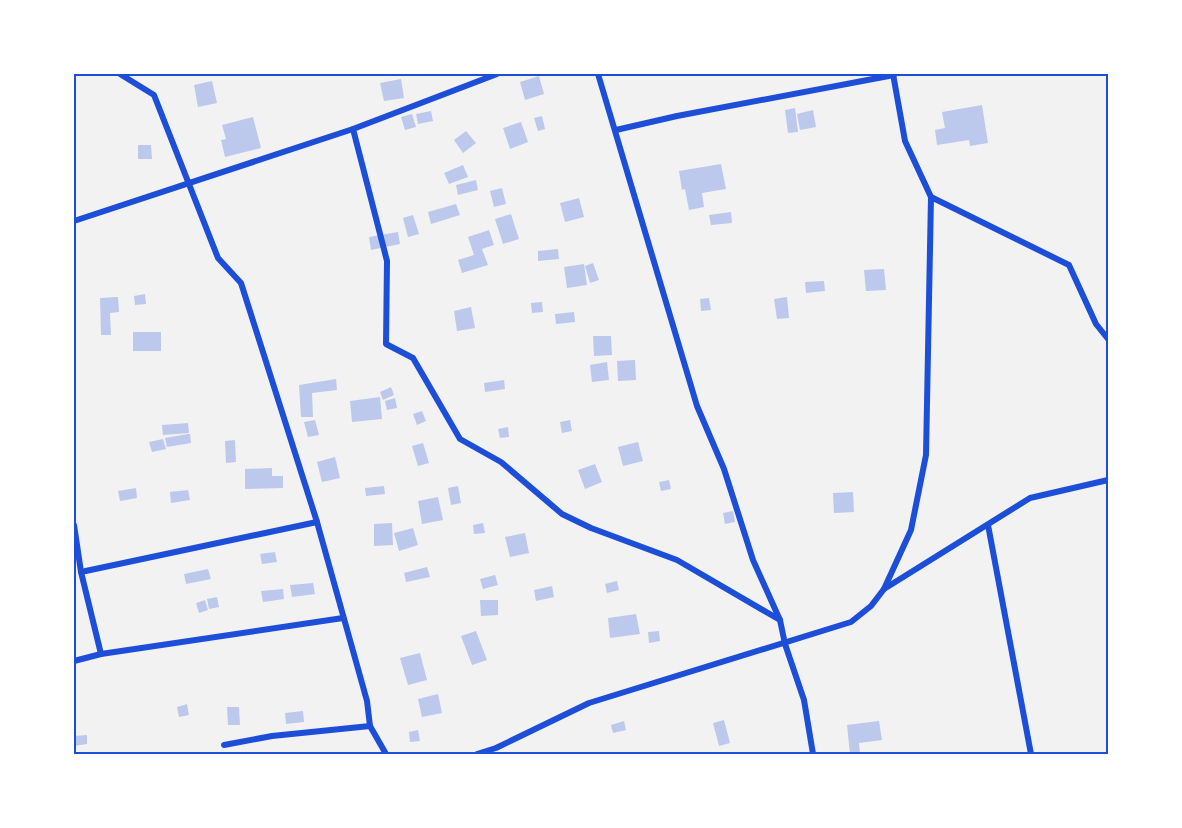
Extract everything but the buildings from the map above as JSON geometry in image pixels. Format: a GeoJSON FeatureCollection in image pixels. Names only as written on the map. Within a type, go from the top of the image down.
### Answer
{"type":"FeatureCollection","features":[{"type":"Feature","properties":{"kind":"street"},"geometry":{"type":"LineString","coordinates":[[120,74],[154,95],[218,258],[241,283],[317,522],[367,701],[370,726],[386,754]]}},
{"type":"Feature","properties":{"kind":"street"},"geometry":{"type":"LineString","coordinates":[[74,221],[354,129],[497,74]]}},
{"type":"Feature","properties":{"kind":"street"},"geometry":{"type":"LineString","coordinates":[[598,74],[697,406],[724,469],[753,560],[780,620],[785,644],[804,700],[813,754]]}},
{"type":"Feature","properties":{"kind":"street"},"geometry":{"type":"LineString","coordinates":[[477,754],[496,748],[589,703],[851,622],[871,606],[884,589],[911,530],[926,455],[931,197],[904,141],[893,74],[676,116],[616,130]]}},
{"type":"Feature","properties":{"kind":"street"},"geometry":{"type":"LineString","coordinates":[[354,129],[387,261],[386,344],[414,357],[460,439],[501,462],[562,514],[591,528],[677,560],[780,620]]}},
{"type":"Feature","properties":{"kind":"street"},"geometry":{"type":"LineString","coordinates":[[931,197],[1069,265],[1096,324],[1108,339]]}},
{"type":"Feature","properties":{"kind":"street"},"geometry":{"type":"LineString","coordinates":[[884,589],[1030,498],[1108,480]]}},
{"type":"Feature","properties":{"kind":"street"},"geometry":{"type":"LineString","coordinates":[[81,572],[317,522]]}},
{"type":"Feature","properties":{"kind":"street"},"geometry":{"type":"LineString","coordinates":[[74,525],[81,572],[101,654]]}},
{"type":"Feature","properties":{"kind":"street"},"geometry":{"type":"LineString","coordinates":[[988,525],[1031,754]]}},
{"type":"Feature","properties":{"kind":"street"},"geometry":{"type":"LineString","coordinates":[[74,661],[101,654],[344,618]]}},
{"type":"Feature","properties":{"kind":"street"},"geometry":{"type":"LineString","coordinates":[[224,745],[272,736],[370,726]]}}]}
